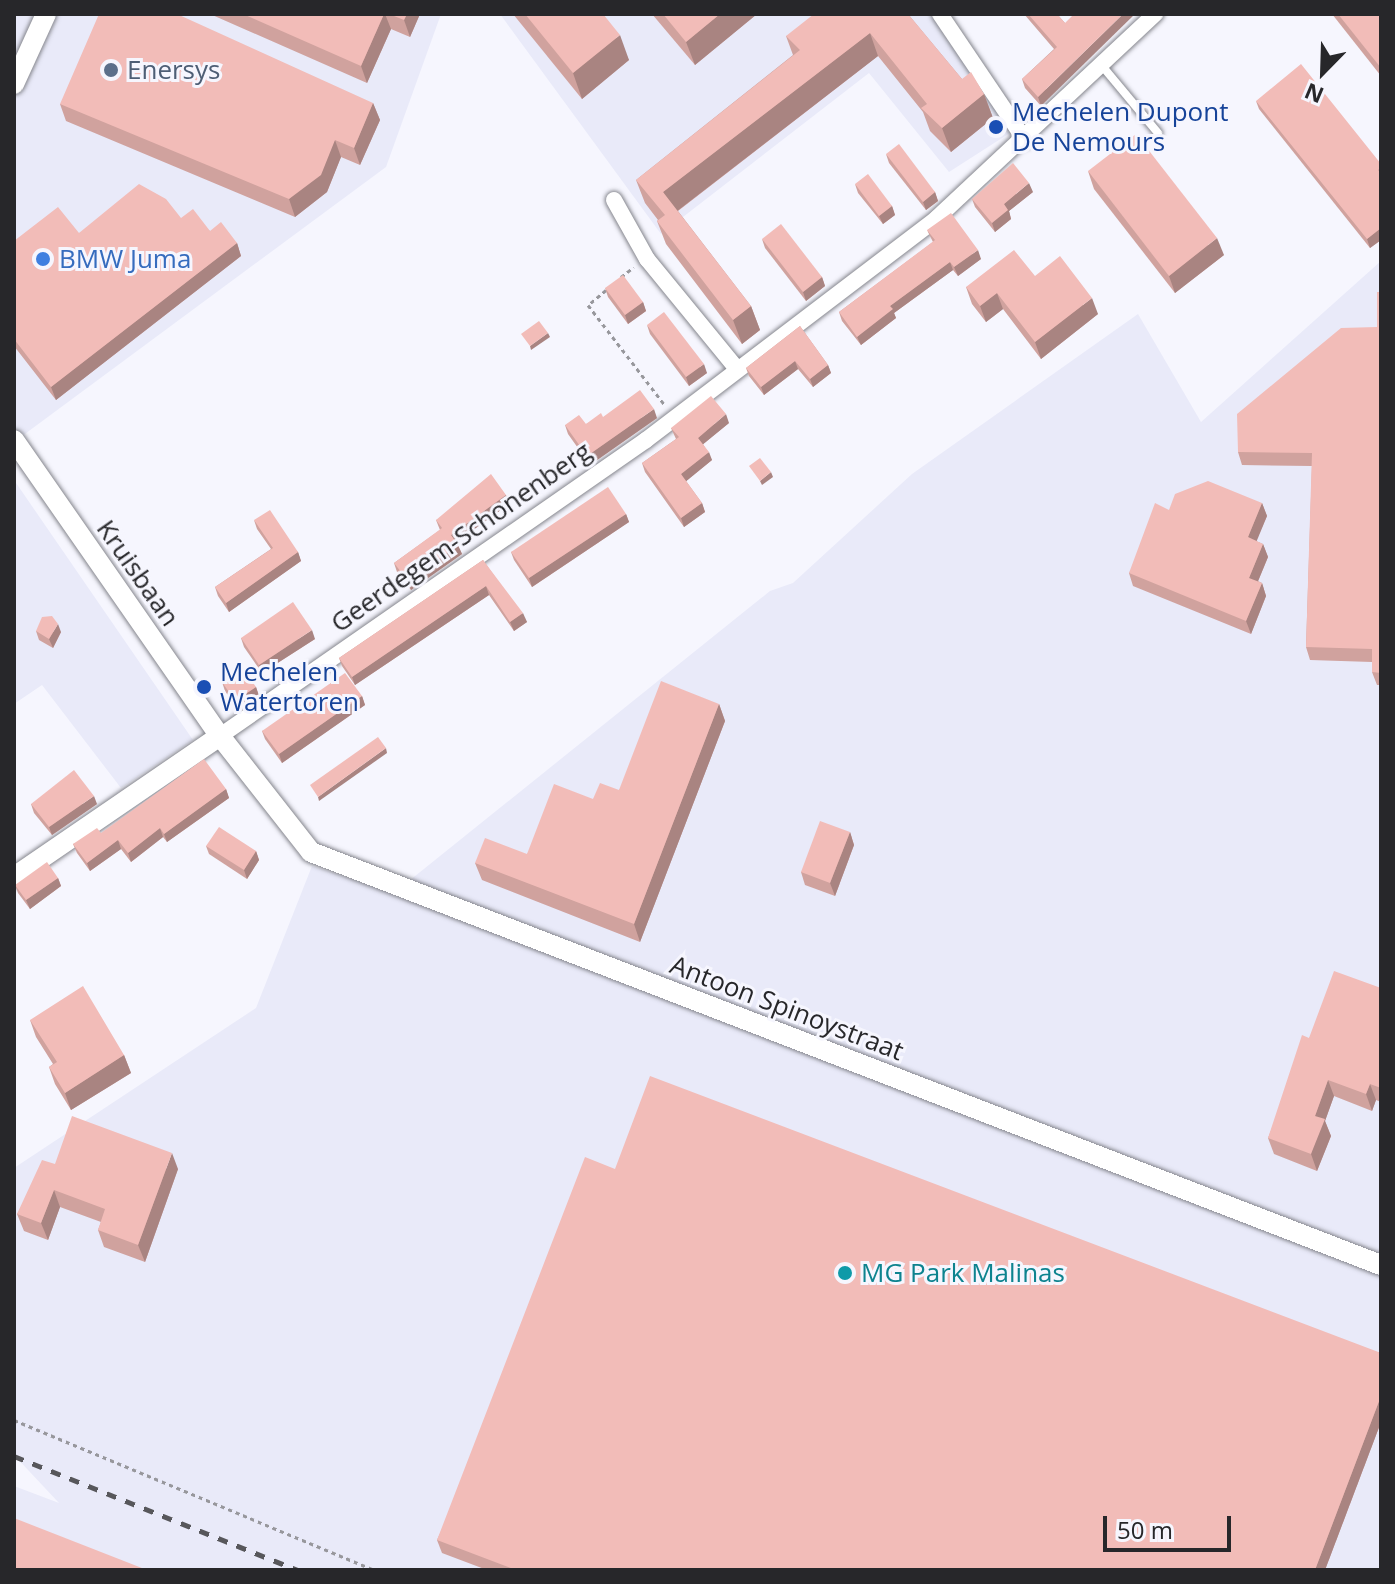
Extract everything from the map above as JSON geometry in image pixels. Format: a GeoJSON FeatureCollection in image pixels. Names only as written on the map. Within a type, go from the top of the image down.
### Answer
{"type":"FeatureCollection","features":[{"type":"Feature","properties":{"kind":"street"},"geometry":{"type":"LineString","coordinates":[[14,84],[46,14]]}},
{"type":"Feature","properties":{"kind":"street"},"geometry":{"type":"LineString","coordinates":[[940,14],[1025,140]]}},
{"type":"Feature","properties":{"kind":"street","name":"Geerdegem-Schonenberg"},"geometry":{"type":"LineString","coordinates":[[14,877],[646,440],[937,218],[1025,140],[1155,14]]}},
{"type":"Feature","properties":{"kind":"street"},"geometry":{"type":"LineString","coordinates":[[614,200],[647,259],[737,369]]}},
{"type":"Feature","properties":{"kind":"street","name":"Kruisbaan"},"geometry":{"type":"LineString","coordinates":[[14,440],[220,736]]}},
{"type":"Feature","properties":{"kind":"street","name":"Antoon Spinoystraat"},"geometry":{"type":"LineString","coordinates":[[220,736],[311,852],[1381,1265]]}},
{"type":"Feature","properties":{"kind":"lane"},"geometry":{"type":"LineString","coordinates":[[1103,67],[1158,133]]}},
{"type":"Feature","properties":{"kind":"path"},"geometry":{"type":"LineString","coordinates":[[647,259],[588,305],[665,405]]}},
{"type":"Feature","properties":{"kind":"path"},"geometry":{"type":"LineString","coordinates":[[14,1420],[375,1570]]}},
{"type":"Feature","properties":{"kind":"shaded area"},"geometry":{"type":"Polygon","coordinates":[[[14,14],[441,14],[386,167],[14,442],[14,14]]]}},
{"type":"Feature","properties":{"kind":"shaded area"},"geometry":{"type":"Polygon","coordinates":[[[500,14],[945,14],[1024,124],[949,172],[869,73],[661,234],[500,14]]]}},
{"type":"Feature","properties":{"kind":"shaded area"},"geometry":{"type":"Polygon","coordinates":[[[1381,261],[1381,1570],[14,1570],[14,1486],[59,1503],[14,1455],[14,1168],[256,1008],[312,866],[394,893],[770,591],[793,583],[912,474],[1138,314],[1201,422],[1381,261]]]}},
{"type":"Feature","properties":{"kind":"shaded area"},"geometry":{"type":"Polygon","coordinates":[[[14,480],[193,740],[121,788],[42,685],[14,704],[14,480]]]}},
{"type":"Feature","properties":{"kind":"building"},"geometry":{"type":"Polygon","coordinates":[[[99,14],[177,14],[373,103],[354,148],[335,140],[321,175],[289,199],[60,104],[99,14]]]}},
{"type":"Feature","properties":{"kind":"building"},"geometry":{"type":"Polygon","coordinates":[[[243,14],[384,14],[361,66],[243,14]]]}},
{"type":"Feature","properties":{"kind":"building"},"geometry":{"type":"Polygon","coordinates":[[[389,14],[407,14],[404,20],[389,14]]]}},
{"type":"Feature","properties":{"kind":"building"},"geometry":{"type":"Polygon","coordinates":[[[525,14],[603,14],[620,35],[573,73],[525,14]]]}},
{"type":"Feature","properties":{"kind":"building"},"geometry":{"type":"Polygon","coordinates":[[[663,14],[720,14],[686,42],[663,14]]]}},
{"type":"Feature","properties":{"kind":"building"},"geometry":{"type":"Polygon","coordinates":[[[814,14],[908,14],[962,79],[971,72],[984,94],[942,128],[921,108],[927,104],[870,33],[663,192],[751,306],[733,320],[657,221],[665,215],[636,180],[800,50],[786,36],[814,14]]]}},
{"type":"Feature","properties":{"kind":"building"},"geometry":{"type":"Polygon","coordinates":[[[1028,14],[1057,14],[1065,23],[1074,14],[1123,14],[1038,97],[1022,79],[1057,47],[1028,14]]]}},
{"type":"Feature","properties":{"kind":"building"},"geometry":{"type":"Polygon","coordinates":[[[1338,14],[1381,14],[1381,68],[1338,14]]]}},
{"type":"Feature","properties":{"kind":"building"},"geometry":{"type":"Polygon","coordinates":[[[1301,64],[1381,164],[1378,170],[1381,173],[1381,228],[1367,239],[1256,101],[1301,64]]]}},
{"type":"Feature","properties":{"kind":"building"},"geometry":{"type":"Polygon","coordinates":[[[1136,134],[1217,238],[1169,276],[1088,171],[1136,134]]]}},
{"type":"Feature","properties":{"kind":"building"},"geometry":{"type":"Polygon","coordinates":[[[899,144],[935,192],[923,202],[886,154],[899,144]]]}},
{"type":"Feature","properties":{"kind":"building"},"geometry":{"type":"Polygon","coordinates":[[[1013,163],[1029,183],[1004,204],[1008,210],[992,223],[972,199],[1013,163]]]}},
{"type":"Feature","properties":{"kind":"building"},"geometry":{"type":"Polygon","coordinates":[[[868,174],[892,206],[879,216],[855,184],[868,174]]]}},
{"type":"Feature","properties":{"kind":"building"},"geometry":{"type":"Polygon","coordinates":[[[139,184],[166,199],[181,218],[193,209],[210,231],[221,222],[237,243],[51,387],[14,339],[14,241],[58,207],[79,233],[139,184]]]}},
{"type":"Feature","properties":{"kind":"building"},"geometry":{"type":"Polygon","coordinates":[[[951,213],[978,250],[954,267],[950,262],[890,306],[893,309],[857,337],[839,312],[935,240],[927,230],[951,213]]]}},
{"type":"Feature","properties":{"kind":"building"},"geometry":{"type":"Polygon","coordinates":[[[781,224],[822,277],[803,292],[762,239],[781,224]]]}},
{"type":"Feature","properties":{"kind":"building"},"geometry":{"type":"Polygon","coordinates":[[[1014,250],[1035,276],[1060,256],[1092,298],[1035,342],[997,293],[980,306],[966,287],[1014,250]]]}},
{"type":"Feature","properties":{"kind":"building"},"geometry":{"type":"Polygon","coordinates":[[[623,275],[643,302],[625,315],[605,288],[623,275]]]}},
{"type":"Feature","properties":{"kind":"building"},"geometry":{"type":"Polygon","coordinates":[[[1377,292],[1381,292],[1381,673],[1372,672],[1372,649],[1306,647],[1312,453],[1238,452],[1237,414],[1341,328],[1377,327],[1377,292]]]}},
{"type":"Feature","properties":{"kind":"building"},"geometry":{"type":"Polygon","coordinates":[[[664,312],[704,364],[686,377],[647,325],[664,312]]]}},
{"type":"Feature","properties":{"kind":"building"},"geometry":{"type":"Polygon","coordinates":[[[539,321],[548,333],[530,346],[521,334],[539,321]]]}},
{"type":"Feature","properties":{"kind":"building"},"geometry":{"type":"Polygon","coordinates":[[[800,326],[828,365],[810,379],[795,361],[761,387],[746,368],[800,326]]]}},
{"type":"Feature","properties":{"kind":"building"},"geometry":{"type":"Polygon","coordinates":[[[640,390],[654,409],[587,456],[565,425],[579,415],[586,424],[601,413],[603,417],[640,390]]]}},
{"type":"Feature","properties":{"kind":"building"},"geometry":{"type":"Polygon","coordinates":[[[711,396],[726,414],[698,438],[709,452],[681,474],[702,503],[681,518],[642,463],[679,437],[671,428],[711,396]]]}},
{"type":"Feature","properties":{"kind":"building"},"geometry":{"type":"Polygon","coordinates":[[[760,458],[771,472],[760,481],[749,466],[760,458]]]}},
{"type":"Feature","properties":{"kind":"building"},"geometry":{"type":"Polygon","coordinates":[[[491,474],[506,495],[451,535],[458,545],[408,581],[394,563],[442,528],[436,520],[491,474]]]}},
{"type":"Feature","properties":{"kind":"building"},"geometry":{"type":"Polygon","coordinates":[[[1208,481],[1262,503],[1248,537],[1263,544],[1249,578],[1262,583],[1246,621],[1129,573],[1155,503],[1169,510],[1175,494],[1208,481]]]}},
{"type":"Feature","properties":{"kind":"building"},"geometry":{"type":"Polygon","coordinates":[[[608,487],[626,514],[529,578],[511,552],[608,487]]]}},
{"type":"Feature","properties":{"kind":"building"},"geometry":{"type":"Polygon","coordinates":[[[270,510],[298,552],[226,603],[215,587],[273,548],[254,520],[270,510]]]}},
{"type":"Feature","properties":{"kind":"building"},"geometry":{"type":"Polygon","coordinates":[[[483,560],[523,613],[510,622],[486,586],[352,677],[339,658],[483,560]]]}},
{"type":"Feature","properties":{"kind":"building"},"geometry":{"type":"Polygon","coordinates":[[[293,602],[312,630],[259,665],[241,638],[293,602]]]}},
{"type":"Feature","properties":{"kind":"building"},"geometry":{"type":"Polygon","coordinates":[[[52,616],[58,624],[49,639],[36,631],[42,617],[52,616]]]}},
{"type":"Feature","properties":{"kind":"building"},"geometry":{"type":"Polygon","coordinates":[[[242,667],[256,687],[235,701],[222,682],[242,667]]]}},
{"type":"Feature","properties":{"kind":"building"},"geometry":{"type":"Polygon","coordinates":[[[345,673],[362,696],[279,754],[262,731],[345,673]]]}},
{"type":"Feature","properties":{"kind":"building"},"geometry":{"type":"Polygon","coordinates":[[[661,681],[719,704],[634,924],[475,863],[485,838],[527,854],[554,784],[593,799],[600,783],[619,790],[661,681]]]}},
{"type":"Feature","properties":{"kind":"building"},"geometry":{"type":"Polygon","coordinates":[[[378,737],[386,748],[318,797],[310,785],[378,737]]]}},
{"type":"Feature","properties":{"kind":"building"},"geometry":{"type":"Polygon","coordinates":[[[204,759],[226,789],[164,834],[160,828],[128,853],[118,840],[87,863],[73,844],[97,828],[101,833],[204,759]]]}},
{"type":"Feature","properties":{"kind":"building"},"geometry":{"type":"Polygon","coordinates":[[[74,770],[94,796],[49,827],[31,804],[74,770]]]}},
{"type":"Feature","properties":{"kind":"building"},"geometry":{"type":"Polygon","coordinates":[[[820,821],[850,832],[830,883],[801,872],[820,821]]]}},
{"type":"Feature","properties":{"kind":"building"},"geometry":{"type":"Polygon","coordinates":[[[219,827],[256,851],[244,870],[206,846],[219,827]]]}},
{"type":"Feature","properties":{"kind":"building"},"geometry":{"type":"Polygon","coordinates":[[[47,862],[58,878],[26,900],[15,885],[47,862]]]}},
{"type":"Feature","properties":{"kind":"building"},"geometry":{"type":"Polygon","coordinates":[[[1334,971],[1381,988],[1381,1088],[1370,1084],[1366,1094],[1328,1080],[1315,1116],[1325,1119],[1311,1154],[1268,1138],[1302,1035],[1309,1038],[1334,971]]]}},
{"type":"Feature","properties":{"kind":"building"},"geometry":{"type":"Polygon","coordinates":[[[83,986],[124,1055],[65,1093],[49,1067],[57,1062],[30,1020],[83,986]]]}},
{"type":"Feature","properties":{"kind":"building","name":"MG Park Malinas"},"geometry":{"type":"Polygon","coordinates":[[[650,1076],[1381,1353],[1381,1396],[1315,1570],[516,1570],[437,1540],[585,1157],[615,1169],[650,1076]]]}},
{"type":"Feature","properties":{"kind":"building"},"geometry":{"type":"Polygon","coordinates":[[[72,1116],[172,1153],[138,1245],[98,1230],[105,1209],[54,1190],[41,1223],[17,1214],[42,1160],[55,1164],[72,1116]]]}},
{"type":"Feature","properties":{"kind":"building"},"geometry":{"type":"Polygon","coordinates":[[[14,1518],[147,1570],[14,1570],[14,1518]]]}},
{"type":"Feature","properties":{"kind":"railway"},"geometry":{"type":"LineString","coordinates":[[14,1456],[298,1570]]}},
{"type":"Feature","properties":{"kind":"place","name":"Enersys"},"geometry":{"type":"Point","coordinates":[111,70]}},
{"type":"Feature","properties":{"kind":"place","name":"Mechelen Dupont De Nemours"},"geometry":{"type":"Point","coordinates":[996,127]}},
{"type":"Feature","properties":{"kind":"place","name":"BMW Juma"},"geometry":{"type":"Point","coordinates":[43,259]}},
{"type":"Feature","properties":{"kind":"place","name":"Mechelen Watertoren"},"geometry":{"type":"Point","coordinates":[204,687]}},
{"type":"Feature","properties":{"kind":"place","name":"MG Park Malinas"},"geometry":{"type":"Point","coordinates":[845,1273]}}]}
